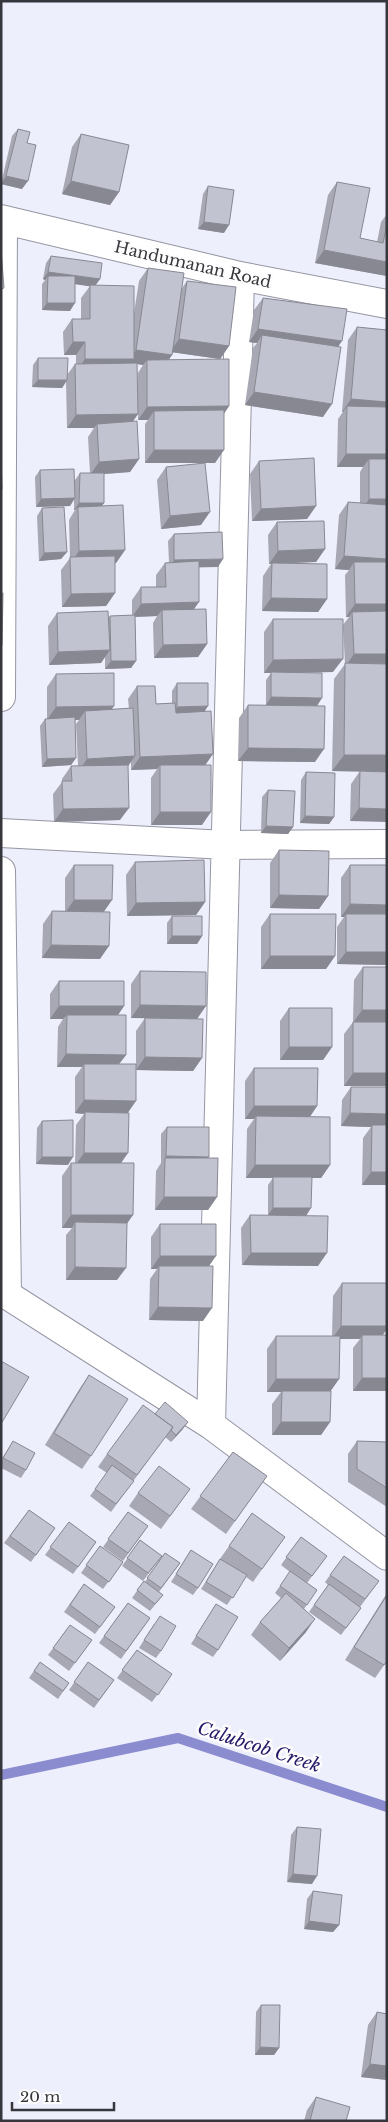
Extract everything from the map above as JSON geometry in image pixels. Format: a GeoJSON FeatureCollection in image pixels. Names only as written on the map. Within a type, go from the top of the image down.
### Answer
{"type":"FeatureCollection","features":[{"type":"Feature","properties":{"kind":"street","name":"Handumanan Road"},"geometry":{"type":"LineString","coordinates":[[2,220],[240,276],[387,304]]}},
{"type":"Feature","properties":{"kind":"street"},"geometry":{"type":"LineString","coordinates":[[1,697],[2,220]]}},
{"type":"Feature","properties":{"kind":"street"},"geometry":{"type":"LineString","coordinates":[[211,1424],[240,276]]}},
{"type":"Feature","properties":{"kind":"street"},"geometry":{"type":"LineString","coordinates":[[1,833],[226,846],[387,844]]}},
{"type":"Feature","properties":{"kind":"street"},"geometry":{"type":"LineString","coordinates":[[1,871],[4,1293],[211,1424],[387,1556]]}},
{"type":"Feature","properties":{"kind":"building"},"geometry":{"type":"Polygon","coordinates":[[[18,129],[30,132],[27,143],[36,145],[28,181],[6,176],[18,129]]]}},
{"type":"Feature","properties":{"kind":"building"},"geometry":{"type":"Polygon","coordinates":[[[81,134],[129,145],[119,192],[71,181],[81,134]]]}},
{"type":"Feature","properties":{"kind":"building"},"geometry":{"type":"Polygon","coordinates":[[[337,182],[370,188],[360,238],[383,243],[387,225],[387,262],[324,250],[337,182]]]}},
{"type":"Feature","properties":{"kind":"building"},"geometry":{"type":"Polygon","coordinates":[[[208,186],[234,190],[229,225],[204,222],[208,186]]]}},
{"type":"Feature","properties":{"kind":"building"},"geometry":{"type":"Polygon","coordinates":[[[1,249],[4,288],[1,289],[1,249]]]}},
{"type":"Feature","properties":{"kind":"building"},"geometry":{"type":"Polygon","coordinates":[[[51,256],[102,263],[100,279],[48,272],[51,256]]]}},
{"type":"Feature","properties":{"kind":"building"},"geometry":{"type":"Polygon","coordinates":[[[148,268],[184,273],[172,355],[136,350],[148,268]]]}},
{"type":"Feature","properties":{"kind":"building"},"geometry":{"type":"Polygon","coordinates":[[[48,276],[75,276],[75,303],[47,303],[48,276]]]}},
{"type":"Feature","properties":{"kind":"building"},"geometry":{"type":"Polygon","coordinates":[[[187,281],[236,287],[229,346],[179,339],[187,281]]]}},
{"type":"Feature","properties":{"kind":"building"},"geometry":{"type":"Polygon","coordinates":[[[90,285],[134,286],[134,359],[85,359],[85,342],[73,342],[72,319],[90,319],[90,285]]]}},
{"type":"Feature","properties":{"kind":"building"},"geometry":{"type":"Polygon","coordinates":[[[263,298],[347,309],[342,341],[258,329],[263,298]]]}},
{"type":"Feature","properties":{"kind":"building"},"geometry":{"type":"Polygon","coordinates":[[[357,327],[387,330],[387,402],[351,399],[357,327]]]}},
{"type":"Feature","properties":{"kind":"building"},"geometry":{"type":"Polygon","coordinates":[[[262,335],[341,347],[332,404],[254,392],[262,335]]]}},
{"type":"Feature","properties":{"kind":"building"},"geometry":{"type":"Polygon","coordinates":[[[38,358],[68,358],[67,380],[38,380],[38,358]]]}},
{"type":"Feature","properties":{"kind":"building"},"geometry":{"type":"Polygon","coordinates":[[[229,359],[229,406],[147,407],[147,360],[229,359]]]}},
{"type":"Feature","properties":{"kind":"building"},"geometry":{"type":"Polygon","coordinates":[[[137,363],[138,414],[76,415],[75,364],[137,363]]]}},
{"type":"Feature","properties":{"kind":"building"},"geometry":{"type":"Polygon","coordinates":[[[347,406],[387,407],[387,454],[346,454],[347,406]]]}},
{"type":"Feature","properties":{"kind":"building"},"geometry":{"type":"Polygon","coordinates":[[[224,410],[224,450],[154,450],[154,411],[224,410]]]}},
{"type":"Feature","properties":{"kind":"building"},"geometry":{"type":"Polygon","coordinates":[[[137,421],[139,459],[99,462],[97,424],[137,421]]]}},
{"type":"Feature","properties":{"kind":"building"},"geometry":{"type":"Polygon","coordinates":[[[1,457],[2,489],[1,489],[1,457]]]}},
{"type":"Feature","properties":{"kind":"building"},"geometry":{"type":"Polygon","coordinates":[[[314,458],[316,506],[261,509],[259,461],[314,458]]]}},
{"type":"Feature","properties":{"kind":"building"},"geometry":{"type":"Polygon","coordinates":[[[369,459],[387,459],[387,499],[369,499],[369,459]]]}},
{"type":"Feature","properties":{"kind":"building"},"geometry":{"type":"Polygon","coordinates":[[[205,463],[210,512],[170,516],[166,467],[205,463]]]}},
{"type":"Feature","properties":{"kind":"building"},"geometry":{"type":"Polygon","coordinates":[[[74,469],[75,498],[41,499],[40,470],[74,469]]]}},
{"type":"Feature","properties":{"kind":"building"},"geometry":{"type":"Polygon","coordinates":[[[80,473],[104,473],[104,503],[79,503],[80,473]]]}},
{"type":"Feature","properties":{"kind":"building"},"geometry":{"type":"Polygon","coordinates":[[[348,502],[387,505],[387,559],[344,556],[348,502]]]}},
{"type":"Feature","properties":{"kind":"building"},"geometry":{"type":"Polygon","coordinates":[[[123,505],[125,550],[79,551],[78,507],[123,505]]]}},
{"type":"Feature","properties":{"kind":"building"},"geometry":{"type":"Polygon","coordinates":[[[64,507],[67,552],[44,553],[42,508],[64,507]]]}},
{"type":"Feature","properties":{"kind":"building"},"geometry":{"type":"Polygon","coordinates":[[[324,521],[325,549],[278,551],[277,522],[324,521]]]}},
{"type":"Feature","properties":{"kind":"building"},"geometry":{"type":"Polygon","coordinates":[[[222,532],[223,559],[174,560],[174,534],[222,532]]]}},
{"type":"Feature","properties":{"kind":"building"},"geometry":{"type":"Polygon","coordinates":[[[115,556],[115,593],[71,594],[70,557],[115,556]]]}},
{"type":"Feature","properties":{"kind":"building"},"geometry":{"type":"Polygon","coordinates":[[[199,561],[199,602],[141,604],[141,587],[166,587],[165,563],[199,561]]]}},
{"type":"Feature","properties":{"kind":"building"},"geometry":{"type":"Polygon","coordinates":[[[354,562],[387,562],[387,604],[355,604],[354,562]]]}},
{"type":"Feature","properties":{"kind":"building"},"geometry":{"type":"Polygon","coordinates":[[[272,563],[327,564],[327,599],[271,598],[272,563]]]}},
{"type":"Feature","properties":{"kind":"building"},"geometry":{"type":"Polygon","coordinates":[[[1,593],[3,593],[2,645],[1,645],[1,593]]]}},
{"type":"Feature","properties":{"kind":"building"},"geometry":{"type":"Polygon","coordinates":[[[206,609],[207,644],[163,645],[162,610],[206,609]]]}},
{"type":"Feature","properties":{"kind":"building"},"geometry":{"type":"Polygon","coordinates":[[[108,611],[110,650],[58,652],[57,613],[108,611]]]}},
{"type":"Feature","properties":{"kind":"building"},"geometry":{"type":"Polygon","coordinates":[[[387,611],[387,654],[354,654],[352,612],[387,611]]]}},
{"type":"Feature","properties":{"kind":"building"},"geometry":{"type":"Polygon","coordinates":[[[135,615],[136,661],[111,661],[110,616],[135,615]]]}},
{"type":"Feature","properties":{"kind":"building"},"geometry":{"type":"Polygon","coordinates":[[[273,619],[343,619],[343,659],[273,660],[273,619]]]}},
{"type":"Feature","properties":{"kind":"building"},"geometry":{"type":"Polygon","coordinates":[[[345,663],[387,664],[387,755],[344,755],[345,663]]]}},
{"type":"Feature","properties":{"kind":"building"},"geometry":{"type":"Polygon","coordinates":[[[271,672],[322,673],[322,698],[271,697],[271,672]]]}},
{"type":"Feature","properties":{"kind":"building"},"geometry":{"type":"Polygon","coordinates":[[[114,673],[114,706],[56,707],[56,674],[114,673]]]}},
{"type":"Feature","properties":{"kind":"building"},"geometry":{"type":"Polygon","coordinates":[[[177,683],[208,683],[208,706],[177,707],[177,683]]]}},
{"type":"Feature","properties":{"kind":"building"},"geometry":{"type":"Polygon","coordinates":[[[137,686],[155,686],[156,704],[175,703],[176,713],[211,711],[213,754],[140,757],[137,686]]]}},
{"type":"Feature","properties":{"kind":"building"},"geometry":{"type":"Polygon","coordinates":[[[248,705],[325,706],[324,749],[248,748],[248,705]]]}},
{"type":"Feature","properties":{"kind":"building"},"geometry":{"type":"Polygon","coordinates":[[[133,708],[135,756],[87,759],[85,711],[133,708]]]}},
{"type":"Feature","properties":{"kind":"building"},"geometry":{"type":"Polygon","coordinates":[[[75,717],[76,758],[47,759],[45,719],[75,717]]]}},
{"type":"Feature","properties":{"kind":"building"},"geometry":{"type":"Polygon","coordinates":[[[128,765],[129,808],[63,809],[62,781],[72,781],[71,766],[128,765]]]}},
{"type":"Feature","properties":{"kind":"building"},"geometry":{"type":"Polygon","coordinates":[[[160,765],[211,765],[211,812],[160,812],[160,765]]]}},
{"type":"Feature","properties":{"kind":"building"},"geometry":{"type":"Polygon","coordinates":[[[360,771],[387,772],[387,809],[359,808],[360,771]]]}},
{"type":"Feature","properties":{"kind":"building"},"geometry":{"type":"Polygon","coordinates":[[[306,772],[335,773],[334,817],[305,816],[306,772]]]}},
{"type":"Feature","properties":{"kind":"building"},"geometry":{"type":"Polygon","coordinates":[[[268,790],[295,791],[293,827],[266,826],[268,790]]]}},
{"type":"Feature","properties":{"kind":"building"},"geometry":{"type":"Polygon","coordinates":[[[279,850],[329,851],[328,896],[279,895],[279,850]]]}},
{"type":"Feature","properties":{"kind":"building"},"geometry":{"type":"Polygon","coordinates":[[[204,860],[205,902],[136,903],[135,862],[204,860]]]}},
{"type":"Feature","properties":{"kind":"building"},"geometry":{"type":"Polygon","coordinates":[[[74,865],[113,865],[112,900],[74,900],[74,865]]]}},
{"type":"Feature","properties":{"kind":"building"},"geometry":{"type":"Polygon","coordinates":[[[350,865],[387,865],[387,905],[350,904],[350,865]]]}},
{"type":"Feature","properties":{"kind":"building"},"geometry":{"type":"Polygon","coordinates":[[[52,911],[110,912],[109,946],[51,945],[52,911]]]}},
{"type":"Feature","properties":{"kind":"building"},"geometry":{"type":"Polygon","coordinates":[[[270,914],[336,914],[335,956],[270,956],[270,914]]]}},
{"type":"Feature","properties":{"kind":"building"},"geometry":{"type":"Polygon","coordinates":[[[346,914],[387,914],[387,952],[346,952],[346,914]]]}},
{"type":"Feature","properties":{"kind":"building"},"geometry":{"type":"Polygon","coordinates":[[[172,916],[202,916],[202,936],[172,936],[172,916]]]}},
{"type":"Feature","properties":{"kind":"building"},"geometry":{"type":"Polygon","coordinates":[[[363,967],[387,967],[387,1010],[362,1010],[363,967]]]}},
{"type":"Feature","properties":{"kind":"building"},"geometry":{"type":"Polygon","coordinates":[[[140,971],[206,972],[206,1006],[140,1005],[140,971]]]}},
{"type":"Feature","properties":{"kind":"building"},"geometry":{"type":"Polygon","coordinates":[[[59,981],[124,981],[124,1006],[59,1006],[59,981]]]}},
{"type":"Feature","properties":{"kind":"building"},"geometry":{"type":"Polygon","coordinates":[[[289,1008],[332,1008],[332,1047],[289,1047],[289,1008]]]}},
{"type":"Feature","properties":{"kind":"building"},"geometry":{"type":"Polygon","coordinates":[[[67,1015],[126,1015],[126,1055],[66,1054],[67,1015]]]}},
{"type":"Feature","properties":{"kind":"building"},"geometry":{"type":"Polygon","coordinates":[[[145,1018],[203,1019],[202,1058],[145,1057],[145,1018]]]}},
{"type":"Feature","properties":{"kind":"building"},"geometry":{"type":"Polygon","coordinates":[[[353,1022],[387,1022],[387,1073],[353,1073],[353,1022]]]}},
{"type":"Feature","properties":{"kind":"building"},"geometry":{"type":"Polygon","coordinates":[[[84,1064],[136,1064],[136,1101],[84,1100],[84,1064]]]}},
{"type":"Feature","properties":{"kind":"building"},"geometry":{"type":"Polygon","coordinates":[[[254,1068],[318,1068],[317,1106],[254,1106],[254,1068]]]}},
{"type":"Feature","properties":{"kind":"building"},"geometry":{"type":"Polygon","coordinates":[[[351,1087],[387,1087],[387,1114],[350,1113],[351,1087]]]}},
{"type":"Feature","properties":{"kind":"building"},"geometry":{"type":"Polygon","coordinates":[[[85,1112],[129,1113],[128,1153],[84,1153],[85,1112]]]}},
{"type":"Feature","properties":{"kind":"building"},"geometry":{"type":"Polygon","coordinates":[[[256,1116],[330,1117],[330,1165],[255,1165],[256,1116]]]}},
{"type":"Feature","properties":{"kind":"building"},"geometry":{"type":"Polygon","coordinates":[[[73,1120],[73,1157],[42,1157],[42,1121],[73,1120]]]}},
{"type":"Feature","properties":{"kind":"building"},"geometry":{"type":"Polygon","coordinates":[[[372,1125],[387,1125],[387,1172],[371,1172],[372,1125]]]}},
{"type":"Feature","properties":{"kind":"building"},"geometry":{"type":"Polygon","coordinates":[[[167,1127],[209,1127],[209,1157],[166,1156],[167,1127]]]}},
{"type":"Feature","properties":{"kind":"building"},"geometry":{"type":"Polygon","coordinates":[[[165,1158],[218,1158],[217,1197],[164,1197],[165,1158]]]}},
{"type":"Feature","properties":{"kind":"building"},"geometry":{"type":"Polygon","coordinates":[[[71,1163],[134,1163],[133,1215],[71,1215],[71,1163]]]}},
{"type":"Feature","properties":{"kind":"building"},"geometry":{"type":"Polygon","coordinates":[[[273,1177],[312,1177],[311,1208],[273,1208],[273,1177]]]}},
{"type":"Feature","properties":{"kind":"building"},"geometry":{"type":"Polygon","coordinates":[[[250,1215],[328,1216],[327,1253],[251,1253],[250,1215]]]}},
{"type":"Feature","properties":{"kind":"building"},"geometry":{"type":"Polygon","coordinates":[[[75,1222],[127,1223],[126,1268],[75,1267],[75,1222]]]}},
{"type":"Feature","properties":{"kind":"building"},"geometry":{"type":"Polygon","coordinates":[[[160,1224],[216,1224],[216,1256],[160,1256],[160,1224]]]}},
{"type":"Feature","properties":{"kind":"building"},"geometry":{"type":"Polygon","coordinates":[[[159,1266],[213,1266],[212,1308],[158,1307],[159,1266]]]}},
{"type":"Feature","properties":{"kind":"building"},"geometry":{"type":"Polygon","coordinates":[[[342,1283],[387,1283],[387,1326],[341,1326],[342,1283]]]}},
{"type":"Feature","properties":{"kind":"building"},"geometry":{"type":"Polygon","coordinates":[[[362,1335],[387,1335],[387,1378],[362,1378],[362,1335]]]}},
{"type":"Feature","properties":{"kind":"building"},"geometry":{"type":"Polygon","coordinates":[[[276,1336],[340,1336],[339,1379],[276,1379],[276,1336]]]}},
{"type":"Feature","properties":{"kind":"building"},"geometry":{"type":"Polygon","coordinates":[[[1,1361],[29,1377],[1,1424],[1,1361]]]}},
{"type":"Feature","properties":{"kind":"building"},"geometry":{"type":"Polygon","coordinates":[[[89,1375],[128,1399],[91,1456],[54,1433],[89,1375]]]}},
{"type":"Feature","properties":{"kind":"building"},"geometry":{"type":"Polygon","coordinates":[[[282,1391],[331,1391],[330,1422],[281,1422],[282,1391]]]}},
{"type":"Feature","properties":{"kind":"building"},"geometry":{"type":"Polygon","coordinates":[[[165,1402],[188,1422],[176,1435],[171,1430],[173,1427],[155,1414],[165,1402]]]}},
{"type":"Feature","properties":{"kind":"building"},"geometry":{"type":"Polygon","coordinates":[[[143,1405],[173,1427],[137,1475],[107,1454],[143,1405]]]}},
{"type":"Feature","properties":{"kind":"building"},"geometry":{"type":"Polygon","coordinates":[[[13,1441],[35,1453],[26,1470],[3,1458],[13,1441]]]}},
{"type":"Feature","properties":{"kind":"building"},"geometry":{"type":"Polygon","coordinates":[[[357,1441],[387,1442],[387,1488],[357,1469],[357,1441]]]}},
{"type":"Feature","properties":{"kind":"building"},"geometry":{"type":"Polygon","coordinates":[[[233,1452],[267,1476],[235,1521],[200,1496],[233,1452]]]}},
{"type":"Feature","properties":{"kind":"building"},"geometry":{"type":"Polygon","coordinates":[[[112,1465],[134,1481],[116,1504],[95,1489],[112,1465]]]}},
{"type":"Feature","properties":{"kind":"building"},"geometry":{"type":"Polygon","coordinates":[[[159,1466],[190,1489],[170,1516],[138,1493],[159,1466]]]}},
{"type":"Feature","properties":{"kind":"building"},"geometry":{"type":"Polygon","coordinates":[[[29,1510],[55,1528],[36,1555],[10,1536],[29,1510]]]}},
{"type":"Feature","properties":{"kind":"building"},"geometry":{"type":"Polygon","coordinates":[[[128,1512],[148,1526],[128,1553],[108,1539],[128,1512]]]}},
{"type":"Feature","properties":{"kind":"building"},"geometry":{"type":"Polygon","coordinates":[[[252,1513],[285,1537],[262,1569],[229,1546],[252,1513]]]}},
{"type":"Feature","properties":{"kind":"building"},"geometry":{"type":"Polygon","coordinates":[[[69,1522],[96,1542],[78,1567],[50,1547],[69,1522]]]}},
{"type":"Feature","properties":{"kind":"building"},"geometry":{"type":"Polygon","coordinates":[[[301,1537],[327,1556],[312,1576],[286,1557],[301,1537]]]}},
{"type":"Feature","properties":{"kind":"building"},"geometry":{"type":"Polygon","coordinates":[[[140,1540],[162,1556],[148,1573],[127,1558],[140,1540]]]}},
{"type":"Feature","properties":{"kind":"building"},"geometry":{"type":"Polygon","coordinates":[[[100,1546],[123,1562],[109,1582],[86,1565],[100,1546]]]}},
{"type":"Feature","properties":{"kind":"building"},"geometry":{"type":"Polygon","coordinates":[[[191,1550],[213,1564],[198,1588],[176,1574],[191,1550]]]}},
{"type":"Feature","properties":{"kind":"building"},"geometry":{"type":"Polygon","coordinates":[[[165,1553],[180,1563],[161,1588],[147,1578],[165,1553]]]}},
{"type":"Feature","properties":{"kind":"building"},"geometry":{"type":"Polygon","coordinates":[[[344,1556],[379,1581],[365,1599],[330,1575],[344,1556]]]}},
{"type":"Feature","properties":{"kind":"building"},"geometry":{"type":"Polygon","coordinates":[[[220,1559],[247,1575],[233,1598],[206,1582],[220,1559]]]}},
{"type":"Feature","properties":{"kind":"building"},"geometry":{"type":"Polygon","coordinates":[[[290,1571],[317,1590],[307,1605],[280,1586],[290,1571]]]}},
{"type":"Feature","properties":{"kind":"building"},"geometry":{"type":"Polygon","coordinates":[[[144,1581],[163,1595],[155,1604],[137,1590],[144,1581]]]}},
{"type":"Feature","properties":{"kind":"building"},"geometry":{"type":"Polygon","coordinates":[[[84,1584],[115,1607],[100,1627],[70,1605],[84,1584]]]}},
{"type":"Feature","properties":{"kind":"building"},"geometry":{"type":"Polygon","coordinates":[[[329,1584],[361,1608],[346,1628],[314,1605],[329,1584]]]}},
{"type":"Feature","properties":{"kind":"building"},"geometry":{"type":"Polygon","coordinates":[[[286,1593],[315,1619],[289,1648],[260,1622],[286,1593]]]}},
{"type":"Feature","properties":{"kind":"building"},"geometry":{"type":"Polygon","coordinates":[[[387,1595],[387,1661],[384,1665],[354,1647],[387,1595]]]}},
{"type":"Feature","properties":{"kind":"building"},"geometry":{"type":"Polygon","coordinates":[[[128,1603],[150,1618],[126,1651],[104,1636],[128,1603]]]}},
{"type":"Feature","properties":{"kind":"building"},"geometry":{"type":"Polygon","coordinates":[[[216,1604],[238,1617],[218,1650],[196,1636],[216,1604]]]}},
{"type":"Feature","properties":{"kind":"building"},"geometry":{"type":"Polygon","coordinates":[[[160,1616],[176,1626],[161,1651],[144,1640],[160,1616]]]}},
{"type":"Feature","properties":{"kind":"building"},"geometry":{"type":"Polygon","coordinates":[[[70,1625],[92,1640],[75,1663],[53,1648],[70,1625]]]}},
{"type":"Feature","properties":{"kind":"building"},"geometry":{"type":"Polygon","coordinates":[[[137,1650],[172,1674],[158,1695],[122,1670],[137,1650]]]}},
{"type":"Feature","properties":{"kind":"building"},"geometry":{"type":"Polygon","coordinates":[[[40,1662],[69,1683],[63,1691],[34,1671],[40,1662]]]}},
{"type":"Feature","properties":{"kind":"building"},"geometry":{"type":"Polygon","coordinates":[[[88,1662],[114,1680],[99,1700],[74,1682],[88,1662]]]}},
{"type":"Feature","properties":{"kind":"building"},"geometry":{"type":"Polygon","coordinates":[[[297,1827],[321,1829],[317,1876],[293,1874],[297,1827]]]}},
{"type":"Feature","properties":{"kind":"building"},"geometry":{"type":"Polygon","coordinates":[[[313,1891],[342,1895],[339,1925],[309,1921],[313,1891]]]}},
{"type":"Feature","properties":{"kind":"building"},"geometry":{"type":"Polygon","coordinates":[[[261,2005],[280,2005],[279,2048],[260,2047],[261,2005]]]}},
{"type":"Feature","properties":{"kind":"building"},"geometry":{"type":"Polygon","coordinates":[[[377,2012],[387,2014],[387,2066],[370,2064],[377,2012]]]}},
{"type":"Feature","properties":{"kind":"building"},"geometry":{"type":"Polygon","coordinates":[[[316,2097],[350,2107],[346,2121],[310,2121],[316,2097]]]}},
{"type":"Feature","properties":{"kind":"waterway","name":"Calubcob Creek"},"geometry":{"type":"LineString","coordinates":[[1,1775],[178,1738],[387,1807]]}}]}
